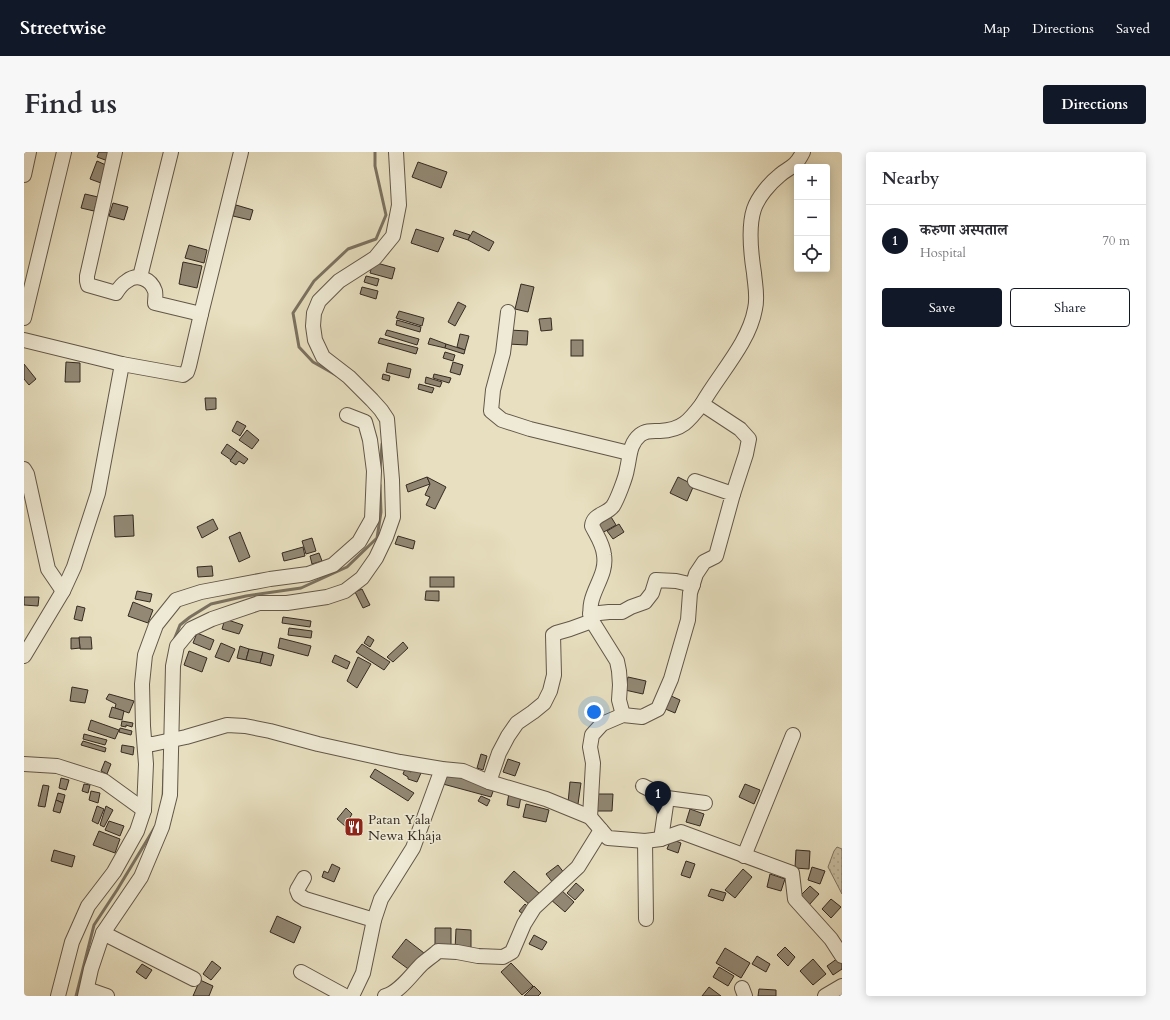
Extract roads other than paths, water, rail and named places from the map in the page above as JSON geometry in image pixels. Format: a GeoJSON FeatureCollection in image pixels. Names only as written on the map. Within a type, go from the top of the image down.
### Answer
{"type":"FeatureCollection","features":[{"type":"Feature","properties":{"kind":"street"},"geometry":{"type":"LineString","coordinates":[[24,175],[29,152]]}},
{"type":"Feature","properties":{"kind":"street"},"geometry":{"type":"LineString","coordinates":[[24,318],[64,152]]}},
{"type":"Feature","properties":{"kind":"street"},"geometry":{"type":"LineString","coordinates":[[115,152],[86,280],[88,285],[116,292],[127,280],[140,277],[151,284],[155,292],[155,303],[201,314]]}},
{"type":"Feature","properties":{"kind":"street"},"geometry":{"type":"LineString","coordinates":[[140,277],[171,152]]}},
{"type":"Feature","properties":{"kind":"street"},"geometry":{"type":"LineString","coordinates":[[24,340],[122,364],[183,375],[187,372],[241,152]]}},
{"type":"Feature","properties":{"kind":"street"},"geometry":{"type":"LineString","coordinates":[[107,996],[86,992],[91,968],[103,933],[141,877],[162,827],[170,795],[170,740],[173,666],[177,646],[191,629],[212,619],[259,603],[287,603],[327,597],[345,591],[362,578],[376,558],[386,537],[392,517],[392,480],[386,419],[381,410],[349,377],[323,357],[315,340],[313,326],[314,313],[319,301],[339,281],[375,258],[393,236],[399,205],[396,152]]}},
{"type":"Feature","properties":{"kind":"street"},"geometry":{"type":"LineString","coordinates":[[623,715],[619,700],[620,685],[617,661],[591,618],[591,600],[599,583],[605,556],[602,546],[592,526],[593,520],[612,507],[616,500],[627,470],[631,446],[640,435],[650,431],[667,430],[683,426],[694,416],[742,343],[750,327],[756,309],[757,294],[752,256],[751,227],[754,208],[764,191],[779,176],[794,165],[804,152]]}},
{"type":"Feature","properties":{"kind":"street"},"geometry":{"type":"LineString","coordinates":[[508,312],[503,353],[493,390],[491,411],[502,420],[530,429],[629,453]]}},
{"type":"Feature","properties":{"kind":"street"},"geometry":{"type":"LineString","coordinates":[[24,656],[62,591],[74,567],[98,493],[122,364]]}},
{"type":"Feature","properties":{"kind":"street"},"geometry":{"type":"LineString","coordinates":[[590,817],[592,763],[590,747],[592,735],[602,724],[623,715],[642,717],[658,709],[671,679],[688,620],[690,593],[696,574],[704,562],[716,556],[746,454],[749,439],[740,428],[702,404]]}},
{"type":"Feature","properties":{"kind":"street"},"geometry":{"type":"LineString","coordinates":[[58,996],[72,942],[88,906],[114,872],[137,831],[144,810],[146,764],[149,744],[143,726],[142,684],[145,655],[156,625],[176,600],[201,592],[270,579],[308,574],[333,565],[358,542],[372,520],[374,471],[370,440],[365,422],[347,415]]}},
{"type":"Feature","properties":{"kind":"street"},"geometry":{"type":"LineString","coordinates":[[24,469],[27,474],[48,569],[62,591]]}},
{"type":"Feature","properties":{"kind":"street"},"geometry":{"type":"LineString","coordinates":[[695,481],[733,494]]}},
{"type":"Feature","properties":{"kind":"street"},"geometry":{"type":"LineString","coordinates":[[489,782],[499,753],[508,736],[517,723],[544,703],[550,691],[554,675],[553,635],[570,629],[591,618],[609,612],[622,612],[645,602],[652,593],[656,580],[676,581],[693,585]]}},
{"type":"Feature","properties":{"kind":"street"},"geometry":{"type":"LineString","coordinates":[[149,744],[227,725],[245,726],[318,744],[442,770],[463,771],[489,782],[546,800],[590,817],[608,838],[645,841],[661,839],[681,832],[792,873],[795,899],[832,939],[842,956]]}},
{"type":"Feature","properties":{"kind":"street"},"geometry":{"type":"LineString","coordinates":[[744,856],[793,735]]}},
{"type":"Feature","properties":{"kind":"street"},"geometry":{"type":"LineString","coordinates":[[24,764],[57,766],[104,781],[144,810]]}},
{"type":"Feature","properties":{"kind":"street"},"geometry":{"type":"LineString","coordinates":[[352,996],[363,973],[374,920],[381,899],[413,848],[442,770]]}},
{"type":"Feature","properties":{"kind":"street"},"geometry":{"type":"LineString","coordinates":[[643,786],[667,798],[705,803]]}},
{"type":"Feature","properties":{"kind":"street"},"geometry":{"type":"LineString","coordinates":[[661,839],[667,798]]}},
{"type":"Feature","properties":{"kind":"street"},"geometry":{"type":"LineString","coordinates":[[388,996],[438,951],[457,952],[478,956],[503,957],[512,952],[524,924],[534,908],[578,866],[601,830]]}},
{"type":"Feature","properties":{"kind":"street"},"geometry":{"type":"LineString","coordinates":[[645,841],[646,919]]}},
{"type":"Feature","properties":{"kind":"street"},"geometry":{"type":"LineString","coordinates":[[304,878],[297,890],[299,895],[305,899],[374,920]]}},
{"type":"Feature","properties":{"kind":"street"},"geometry":{"type":"LineString","coordinates":[[103,933],[194,979]]}},
{"type":"Feature","properties":{"kind":"street"},"geometry":{"type":"LineString","coordinates":[[302,972],[345,996]]}},
{"type":"Feature","properties":{"kind":"street"},"geometry":{"type":"LineString","coordinates":[[825,996],[842,986]]}},
{"type":"Feature","properties":{"kind":"waterway"},"geometry":{"type":"LineString","coordinates":[[336,375],[313,362],[299,347],[293,313],[314,281],[348,249],[376,239],[386,215],[375,166],[375,152]]}},
{"type":"Feature","properties":{"kind":"waterway"},"geometry":{"type":"LineString","coordinates":[[380,470],[382,444]]}},
{"type":"Feature","properties":{"kind":"waterway"},"geometry":{"type":"LineString","coordinates":[[174,640],[180,625],[211,604],[246,596],[301,588],[347,567],[377,538],[381,512],[380,485]]}},
{"type":"Feature","properties":{"kind":"waterway"},"geometry":{"type":"LineString","coordinates":[[163,799],[164,770]]}},
{"type":"Feature","properties":{"kind":"waterway"},"geometry":{"type":"LineString","coordinates":[[76,996],[94,925],[155,827]]}},
{"type":"Feature","properties":{"kind":"place","name":"करुणा अस्पताल"},"geometry":{"type":"Point","coordinates":[658,814]}},
{"type":"Feature","properties":{"kind":"place","name":"Patan Yala Newa Khaja"},"geometry":{"type":"Point","coordinates":[354,827]}}]}
